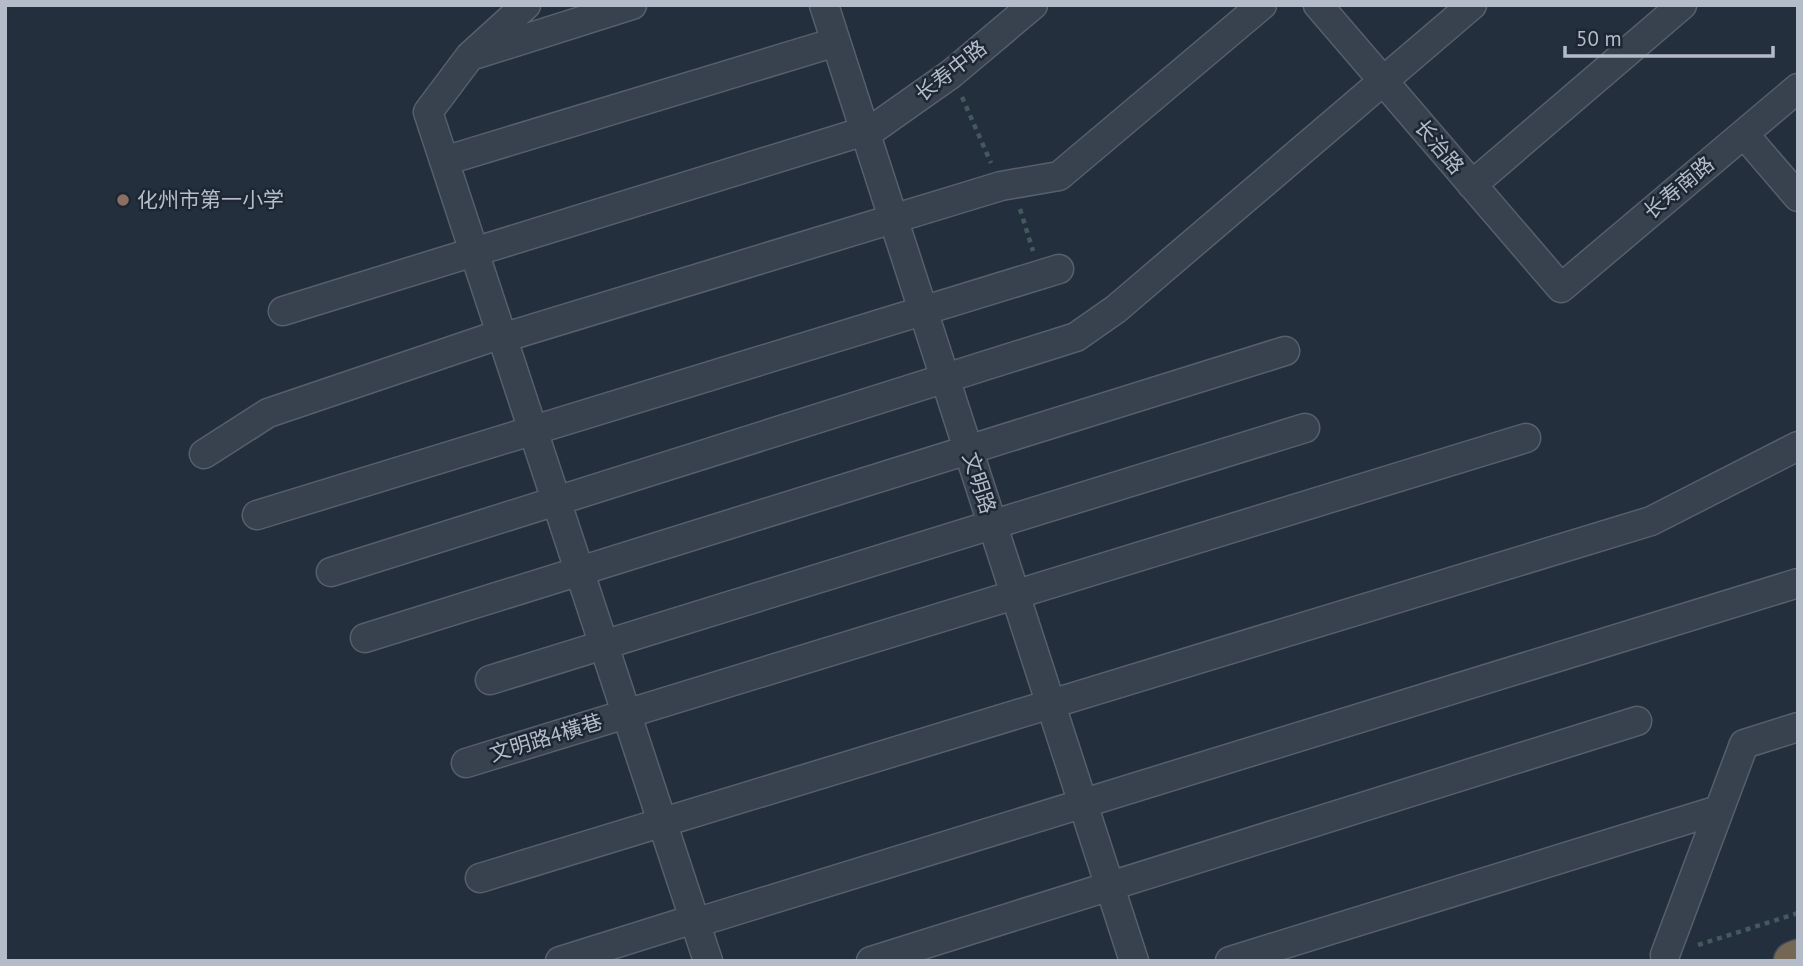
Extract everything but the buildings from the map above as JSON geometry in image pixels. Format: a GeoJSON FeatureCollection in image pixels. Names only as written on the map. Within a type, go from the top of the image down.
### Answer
{"type":"FeatureCollection","features":[{"type":"Feature","properties":{"kind":"street"},"geometry":{"type":"LineString","coordinates":[[526,5],[471,56],[428,112],[708,961]]}},
{"type":"Feature","properties":{"kind":"street"},"geometry":{"type":"LineString","coordinates":[[471,56],[632,5]]}},
{"type":"Feature","properties":{"kind":"street","name":"文明路"},"geometry":{"type":"LineString","coordinates":[[824,5],[1134,961]]}},
{"type":"Feature","properties":{"kind":"street","name":"长寿中路"},"geometry":{"type":"LineString","coordinates":[[283,311],[866,132],[951,74],[1033,5]]}},
{"type":"Feature","properties":{"kind":"street"},"geometry":{"type":"LineString","coordinates":[[204,453],[268,413],[501,336],[1007,185],[1059,176],[1262,5]]}},
{"type":"Feature","properties":{"kind":"street","name":"长治路"},"geometry":{"type":"LineString","coordinates":[[1318,5],[1561,288]]}},
{"type":"Feature","properties":{"kind":"street"},"geometry":{"type":"LineString","coordinates":[[331,572],[1076,337],[1116,309],[1472,5]]}},
{"type":"Feature","properties":{"kind":"street"},"geometry":{"type":"LineString","coordinates":[[1472,185],[1682,5]]}},
{"type":"Feature","properties":{"kind":"street"},"geometry":{"type":"LineString","coordinates":[[444,161],[836,42]]}},
{"type":"Feature","properties":{"kind":"street","name":"长寿南路"},"geometry":{"type":"LineString","coordinates":[[1561,288],[1798,89]]}},
{"type":"Feature","properties":{"kind":"street"},"geometry":{"type":"LineString","coordinates":[[1744,134],[1798,197]]}},
{"type":"Feature","properties":{"kind":"street"},"geometry":{"type":"LineString","coordinates":[[257,515],[1050,272]]}},
{"type":"Feature","properties":{"kind":"street"},"geometry":{"type":"LineString","coordinates":[[365,638],[1285,351]]}},
{"type":"Feature","properties":{"kind":"street"},"geometry":{"type":"LineString","coordinates":[[490,680],[1304,428]]}},
{"type":"Feature","properties":{"kind":"street","name":"文明路4橫巷"},"geometry":{"type":"LineString","coordinates":[[466,763],[1526,438]]}},
{"type":"Feature","properties":{"kind":"street"},"geometry":{"type":"LineString","coordinates":[[480,878],[1651,521],[1798,446]]}},
{"type":"Feature","properties":{"kind":"street"},"geometry":{"type":"LineString","coordinates":[[560,961],[1084,804],[1798,583]]}},
{"type":"Feature","properties":{"kind":"street"},"geometry":{"type":"LineString","coordinates":[[871,961],[1637,721]]}},
{"type":"Feature","properties":{"kind":"street"},"geometry":{"type":"LineString","coordinates":[[1665,955],[1744,744],[1798,727]]}},
{"type":"Feature","properties":{"kind":"street"},"geometry":{"type":"LineString","coordinates":[[1230,961],[1718,810]]}},
{"type":"Feature","properties":{"kind":"path"},"geometry":{"type":"LineString","coordinates":[[951,74],[1050,272]]}},
{"type":"Feature","properties":{"kind":"path"},"geometry":{"type":"LineString","coordinates":[[1665,955],[1798,913]]}},
{"type":"Feature","properties":{"kind":"place","name":"化州市第一小学"},"geometry":{"type":"Point","coordinates":[123,200]}}]}
